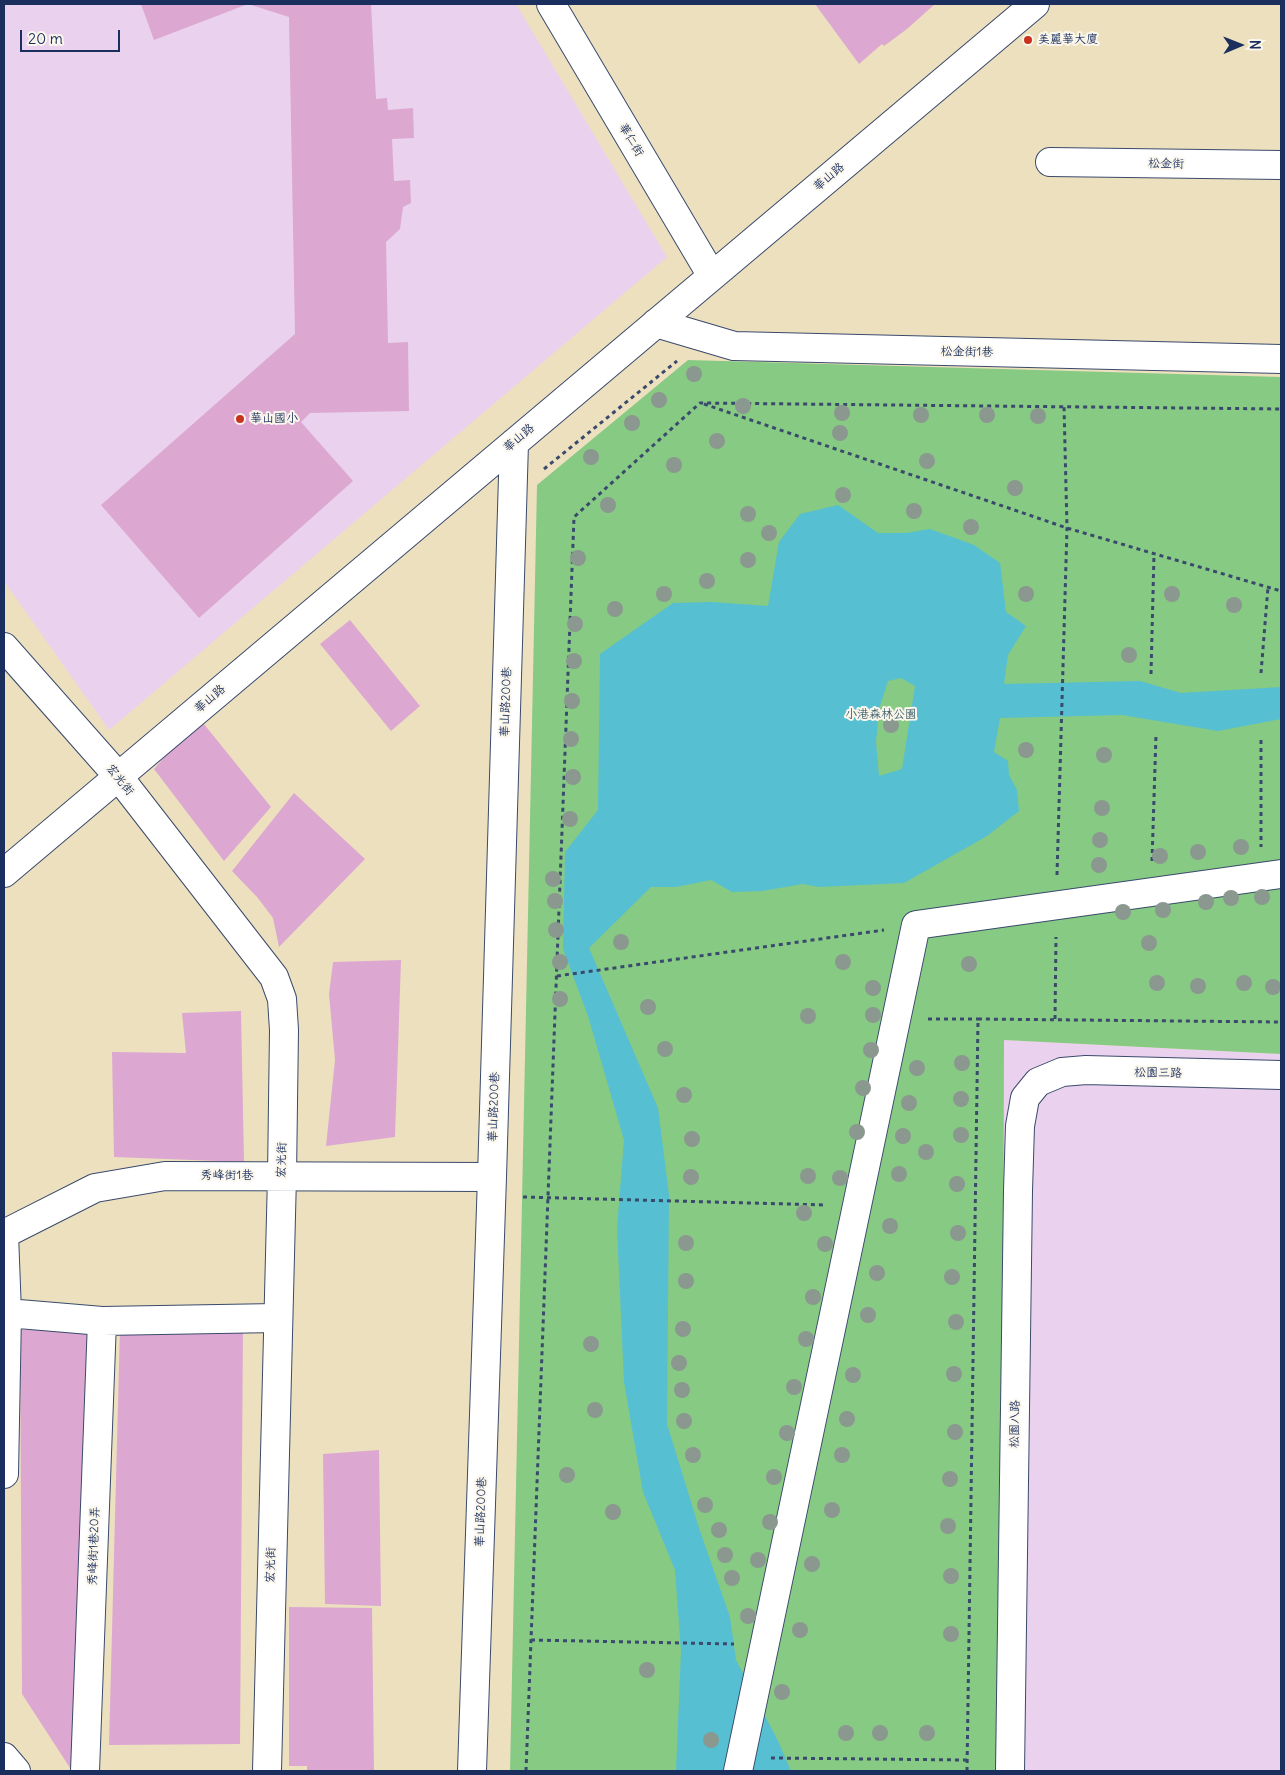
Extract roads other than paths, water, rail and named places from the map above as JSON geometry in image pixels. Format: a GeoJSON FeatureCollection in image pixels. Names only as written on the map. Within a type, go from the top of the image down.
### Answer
{"type":"FeatureCollection","features":[{"type":"Feature","properties":{"kind":"street","name":"華仁街"},"geometry":{"type":"LineString","coordinates":[[550,4],[712,276]]}},
{"type":"Feature","properties":{"kind":"street","name":"華山路"},"geometry":{"type":"LineString","coordinates":[[4,873],[1035,4]]}},
{"type":"Feature","properties":{"kind":"street","name":"松金街"},"geometry":{"type":"LineString","coordinates":[[1050,162],[1281,165]]}},
{"type":"Feature","properties":{"kind":"street","name":"松金街1巷"},"geometry":{"type":"LineString","coordinates":[[656,323],[734,346],[1281,359]]}},
{"type":"Feature","properties":{"kind":"street","name":"華山路200巷"},"geometry":{"type":"LineString","coordinates":[[472,1771],[492,1187],[514,443]]}},
{"type":"Feature","properties":{"kind":"street","name":"宏光街"},"geometry":{"type":"LineString","coordinates":[[4,647],[118,776],[274,977],[282,1000],[284,1030],[282,1176],[267,1771]]}},
{"type":"Feature","properties":{"kind":"street"},"geometry":{"type":"LineString","coordinates":[[739,1765],[916,926],[1271,876]]}},
{"type":"Feature","properties":{"kind":"street","name":"松園三路"},"geometry":{"type":"LineString","coordinates":[[1038,1082],[1062,1072],[1086,1070],[1281,1075]]}},
{"type":"Feature","properties":{"kind":"street","name":"松園八路"},"geometry":{"type":"LineString","coordinates":[[1010,1771],[1020,1126],[1025,1098],[1038,1082]]}},
{"type":"Feature","properties":{"kind":"street","name":"秀峰街1巷"},"geometry":{"type":"LineString","coordinates":[[4,1234],[95,1188],[165,1176],[282,1176],[492,1187]]}},
{"type":"Feature","properties":{"kind":"street"},"geometry":{"type":"LineString","coordinates":[[4,1234],[7,1313],[4,1474]]}},
{"type":"Feature","properties":{"kind":"street"},"geometry":{"type":"LineString","coordinates":[[7,1313],[102,1321],[277,1318]]}},
{"type":"Feature","properties":{"kind":"street","name":"秀峰街1巷20弄"},"geometry":{"type":"LineString","coordinates":[[85,1771],[102,1321]]}},
{"type":"Feature","properties":{"kind":"street"},"geometry":{"type":"LineString","coordinates":[[4,1757],[16,1771]]}},
{"type":"Feature","properties":{"kind":"water"},"geometry":{"type":"Polygon","coordinates":[[[838,505],[878,533],[906,533],[930,529],[974,545],[1000,563],[1006,612],[1026,626],[1008,655],[1004,684],[1140,681],[1181,693],[1281,687],[1281,719],[1218,731],[1122,715],[1000,718],[994,752],[1008,761],[1009,775],[1017,790],[1019,811],[987,836],[904,883],[819,887],[803,884],[762,891],[732,892],[711,880],[676,887],[651,887],[589,948],[658,1108],[669,1195],[667,1424],[700,1531],[730,1617],[736,1660],[779,1743],[791,1771],[676,1771],[681,1651],[675,1570],[643,1492],[624,1382],[617,1228],[624,1140],[588,1016],[563,949],[565,852],[598,810],[600,654],[673,603],[711,602],[768,606],[779,542],[800,514],[838,505]],[[901,678],[888,681],[879,709],[876,742],[879,776],[902,769],[915,686],[901,678]]]}},
{"type":"Feature","properties":{"kind":"place","name":"美麗華大廈"},"geometry":{"type":"Point","coordinates":[1028,40]}},
{"type":"Feature","properties":{"kind":"place","name":"華山國小"},"geometry":{"type":"Point","coordinates":[240,419]}},
{"type":"Feature","properties":{"kind":"park label","name":"小港森林公園"},"geometry":{"type":"Point","coordinates":[881,715]}}]}
